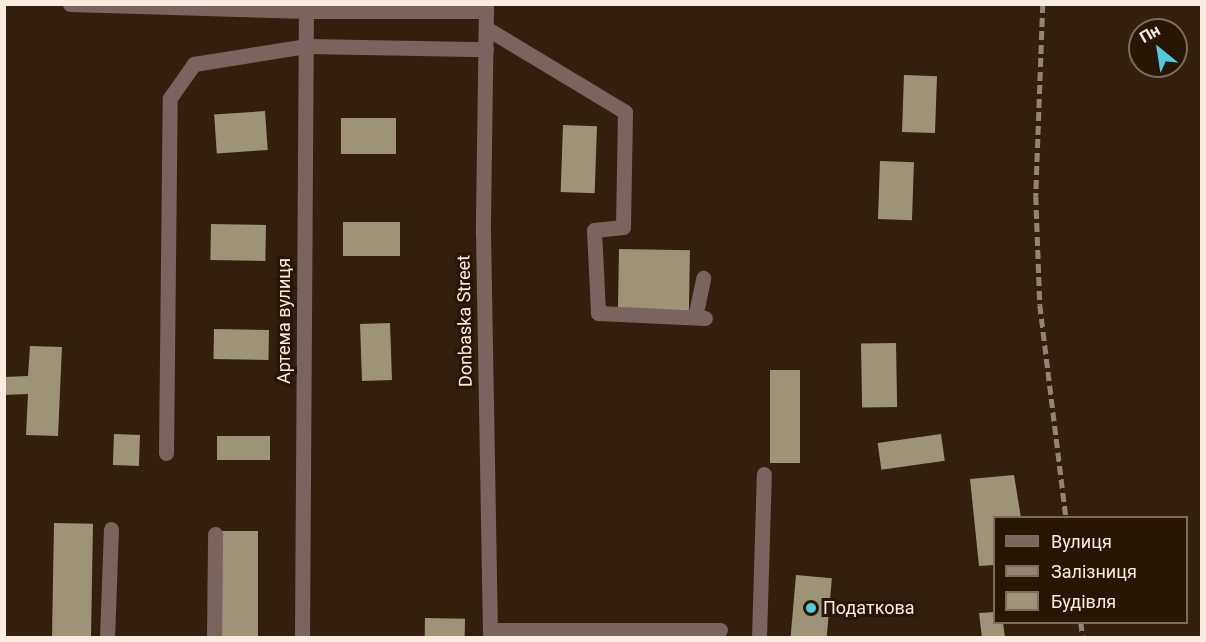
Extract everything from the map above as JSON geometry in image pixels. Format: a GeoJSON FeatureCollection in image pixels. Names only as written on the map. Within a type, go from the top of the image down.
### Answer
{"type":"FeatureCollection","features":[{"type":"Feature","properties":{"kind":"street"},"geometry":{"type":"LineString","coordinates":[[70,4],[486,8]]}},
{"type":"Feature","properties":{"kind":"street","name":"Артема вулиця"},"geometry":{"type":"LineString","coordinates":[[302,638],[306,8]]}},
{"type":"Feature","properties":{"kind":"street","name":"Donbaska Street"},"geometry":{"type":"LineString","coordinates":[[486,8],[483,232],[490,634]]}},
{"type":"Feature","properties":{"kind":"street"},"geometry":{"type":"LineString","coordinates":[[486,28],[625,112],[623,227],[594,230],[598,313],[700,318],[703,278]]}},
{"type":"Feature","properties":{"kind":"street"},"geometry":{"type":"LineString","coordinates":[[166,453],[170,98],[194,63],[306,46],[486,49]]}},
{"type":"Feature","properties":{"kind":"street"},"geometry":{"type":"LineString","coordinates":[[759,638],[764,474]]}},
{"type":"Feature","properties":{"kind":"street"},"geometry":{"type":"LineString","coordinates":[[107,638],[111,529]]}},
{"type":"Feature","properties":{"kind":"street"},"geometry":{"type":"LineString","coordinates":[[214,638],[216,534]]}},
{"type":"Feature","properties":{"kind":"street"},"geometry":{"type":"LineString","coordinates":[[490,634],[720,630]]}},
{"type":"Feature","properties":{"kind":"building"},"geometry":{"type":"Polygon","coordinates":[[[904,75],[937,76],[935,133],[902,132],[904,75]]]}},
{"type":"Feature","properties":{"kind":"building"},"geometry":{"type":"Polygon","coordinates":[[[265,111],[268,150],[217,153],[214,115],[265,111]]]}},
{"type":"Feature","properties":{"kind":"building"},"geometry":{"type":"Polygon","coordinates":[[[341,118],[396,118],[396,154],[341,154],[341,118]]]}},
{"type":"Feature","properties":{"kind":"building"},"geometry":{"type":"Polygon","coordinates":[[[563,125],[597,126],[595,193],[561,192],[563,125]]]}},
{"type":"Feature","properties":{"kind":"building"},"geometry":{"type":"Polygon","coordinates":[[[880,161],[914,162],[912,220],[878,219],[880,161]]]}},
{"type":"Feature","properties":{"kind":"building"},"geometry":{"type":"Polygon","coordinates":[[[343,222],[400,222],[400,256],[343,256],[343,222]]]}},
{"type":"Feature","properties":{"kind":"building"},"geometry":{"type":"Polygon","coordinates":[[[211,224],[266,225],[265,261],[210,260],[211,224]]]}},
{"type":"Feature","properties":{"kind":"building"},"geometry":{"type":"Polygon","coordinates":[[[619,249],[690,250],[689,312],[618,311],[619,249]]]}},
{"type":"Feature","properties":{"kind":"building"},"geometry":{"type":"Polygon","coordinates":[[[390,323],[392,380],[362,381],[360,324],[390,323]]]}},
{"type":"Feature","properties":{"kind":"building"},"geometry":{"type":"Polygon","coordinates":[[[214,329],[269,330],[268,360],[213,359],[214,329]]]}},
{"type":"Feature","properties":{"kind":"building"},"geometry":{"type":"Polygon","coordinates":[[[896,343],[897,407],[862,408],[861,344],[896,343]]]}},
{"type":"Feature","properties":{"kind":"building"},"geometry":{"type":"Polygon","coordinates":[[[30,346],[62,347],[58,436],[26,435],[28,394],[4,395],[4,377],[28,376],[30,346]]]}},
{"type":"Feature","properties":{"kind":"building"},"geometry":{"type":"Polygon","coordinates":[[[770,370],[800,370],[800,463],[770,463],[770,370]]]}},
{"type":"Feature","properties":{"kind":"building"},"geometry":{"type":"Polygon","coordinates":[[[114,434],[140,435],[139,466],[113,465],[114,434]]]}},
{"type":"Feature","properties":{"kind":"building"},"geometry":{"type":"Polygon","coordinates":[[[941,434],[945,461],[881,470],[878,443],[941,434]]]}},
{"type":"Feature","properties":{"kind":"building"},"geometry":{"type":"Polygon","coordinates":[[[217,436],[270,436],[270,460],[217,460],[217,436]]]}},
{"type":"Feature","properties":{"kind":"building"},"geometry":{"type":"Polygon","coordinates":[[[1014,475],[1021,516],[993,516],[993,565],[979,566],[970,479],[1014,475]]]}},
{"type":"Feature","properties":{"kind":"building"},"geometry":{"type":"Polygon","coordinates":[[[54,523],[93,524],[91,638],[52,638],[54,523]]]}},
{"type":"Feature","properties":{"kind":"building"},"geometry":{"type":"Polygon","coordinates":[[[220,531],[258,531],[258,638],[220,638],[220,531]]]}},
{"type":"Feature","properties":{"kind":"building","name":"Податкова"},"geometry":{"type":"Polygon","coordinates":[[[796,575],[832,578],[827,638],[791,638],[796,575]]]}},
{"type":"Feature","properties":{"kind":"building"},"geometry":{"type":"Polygon","coordinates":[[[993,612],[993,624],[1003,624],[1005,638],[982,638],[979,613],[993,612]]]}},
{"type":"Feature","properties":{"kind":"building"},"geometry":{"type":"Polygon","coordinates":[[[425,618],[465,619],[465,638],[425,638],[425,618]]]}},
{"type":"Feature","properties":{"kind":"railway"},"geometry":{"type":"LineString","coordinates":[[1043,4],[1036,196],[1040,305],[1066,516]]}},
{"type":"Feature","properties":{"kind":"railway"},"geometry":{"type":"LineString","coordinates":[[1081,624],[1083,638]]}},
{"type":"Feature","properties":{"kind":"place","name":"Податкова"},"geometry":{"type":"Point","coordinates":[811,608]}}]}
